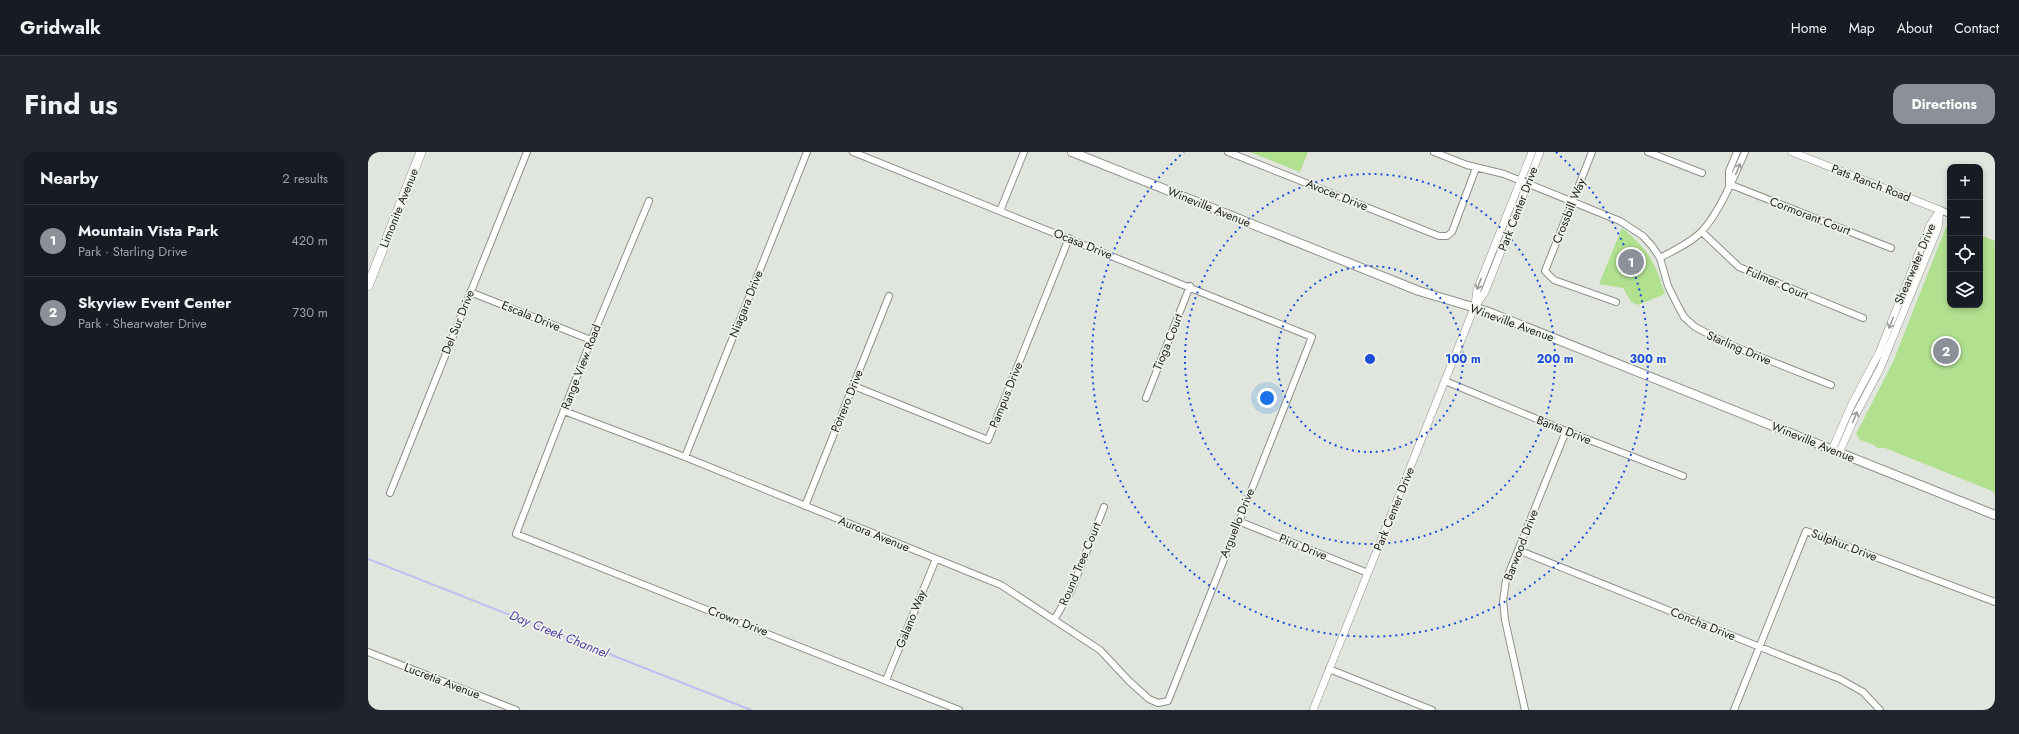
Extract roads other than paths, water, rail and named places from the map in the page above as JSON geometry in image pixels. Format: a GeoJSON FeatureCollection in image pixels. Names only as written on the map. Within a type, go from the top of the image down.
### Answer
{"type":"FeatureCollection","features":[{"type":"Feature","properties":{"kind":"main road","name":"Limonite Avenue"},"geometry":{"type":"LineString","coordinates":[[368,286],[421,152]]}},
{"type":"Feature","properties":{"kind":"main road","name":"Wineville Avenue"},"geometry":{"type":"LineString","coordinates":[[1072,152],[1419,291],[1474,308],[1995,515]]}},
{"type":"Feature","properties":{"kind":"street","name":"Del Sur Drive"},"geometry":{"type":"LineString","coordinates":[[390,493],[527,152]]}},
{"type":"Feature","properties":{"kind":"street","name":"Niagara Drive"},"geometry":{"type":"LineString","coordinates":[[685,457],[807,152]]}},
{"type":"Feature","properties":{"kind":"street","name":"Ocasa Drive"},"geometry":{"type":"LineString","coordinates":[[853,152],[1190,286],[1312,337]]}},
{"type":"Feature","properties":{"kind":"street"},"geometry":{"type":"LineString","coordinates":[[1000,211],[1024,152]]}},
{"type":"Feature","properties":{"kind":"street","name":"Avocer Drive"},"geometry":{"type":"LineString","coordinates":[[1228,152],[1236,153],[1439,236],[1446,236],[1452,232],[1476,168]]}},
{"type":"Feature","properties":{"kind":"street","name":"Starling Drive"},"geometry":{"type":"LineString","coordinates":[[1434,152],[1476,168],[1497,172],[1528,183],[1620,221],[1633,228],[1652,246],[1660,258],[1668,286],[1684,317],[1695,328],[1728,344],[1831,385]]}},
{"type":"Feature","properties":{"kind":"street","name":"Park Center Drive"},"geometry":{"type":"LineString","coordinates":[[1313,710],[1445,382],[1474,308],[1477,290],[1532,152]]}},
{"type":"Feature","properties":{"kind":"street","name":"Park Center Drive"},"geometry":{"type":"LineString","coordinates":[[1474,308],[1485,292],[1540,152]]}},
{"type":"Feature","properties":{"kind":"street","name":"Crossbill Way"},"geometry":{"type":"LineString","coordinates":[[1592,152],[1545,271],[1554,280],[1616,302]]}},
{"type":"Feature","properties":{"kind":"street"},"geometry":{"type":"LineString","coordinates":[[1648,152],[1702,173]]}},
{"type":"Feature","properties":{"kind":"street"},"geometry":{"type":"LineString","coordinates":[[1729,184],[1729,171],[1737,152]]}},
{"type":"Feature","properties":{"kind":"street"},"geometry":{"type":"LineString","coordinates":[[1660,258],[1687,243],[1702,232],[1718,209],[1729,184],[1736,174],[1745,152]]}},
{"type":"Feature","properties":{"kind":"street","name":"Pats Ranch Road"},"geometry":{"type":"LineString","coordinates":[[1792,152],[1947,213]]}},
{"type":"Feature","properties":{"kind":"street","name":"Cormorant Court"},"geometry":{"type":"LineString","coordinates":[[1729,184],[1891,248]]}},
{"type":"Feature","properties":{"kind":"street","name":"Range View Road"},"geometry":{"type":"LineString","coordinates":[[516,534],[591,340],[648,201]]}},
{"type":"Feature","properties":{"kind":"street","name":"Shearwater Drive"},"geometry":{"type":"LineString","coordinates":[[1836,452],[1888,352],[1938,228],[1940,210]]}},
{"type":"Feature","properties":{"kind":"street","name":"Fulmer Court"},"geometry":{"type":"LineString","coordinates":[[1702,232],[1739,267],[1863,318]]}},
{"type":"Feature","properties":{"kind":"street","name":"Pampus Drive"},"geometry":{"type":"LineString","coordinates":[[854,386],[988,440],[1068,238]]}},
{"type":"Feature","properties":{"kind":"street","name":"Tioga Court"},"geometry":{"type":"LineString","coordinates":[[1146,398],[1190,286]]}},
{"type":"Feature","properties":{"kind":"street","name":"Escala Drive"},"geometry":{"type":"LineString","coordinates":[[470,292],[591,340]]}},
{"type":"Feature","properties":{"kind":"street","name":"Potrero Drive"},"geometry":{"type":"LineString","coordinates":[[805,506],[889,296]]}},
{"type":"Feature","properties":{"kind":"street","name":"Arguello Drive"},"geometry":{"type":"LineString","coordinates":[[1158,703],[1168,701],[1312,337]]}},
{"type":"Feature","properties":{"kind":"street","name":"Banta Drive"},"geometry":{"type":"LineString","coordinates":[[1445,382],[1683,476]]}},
{"type":"Feature","properties":{"kind":"street","name":"Aurora Avenue"},"geometry":{"type":"LineString","coordinates":[[564,411],[685,457],[1001,585],[1100,650],[1129,681],[1149,699],[1158,703]]}},
{"type":"Feature","properties":{"kind":"street","name":"Barwood Drive"},"geometry":{"type":"LineString","coordinates":[[1524,710],[1505,620],[1503,601],[1506,580],[1566,431]]}},
{"type":"Feature","properties":{"kind":"street","name":"Round Tree Court"},"geometry":{"type":"LineString","coordinates":[[1054,620],[1071,591],[1104,507]]}},
{"type":"Feature","properties":{"kind":"street","name":"Piru Drive"},"geometry":{"type":"LineString","coordinates":[[1238,521],[1368,573]]}},
{"type":"Feature","properties":{"kind":"street","name":"Sulphur Drive"},"geometry":{"type":"LineString","coordinates":[[1734,710],[1806,531],[1995,602]]}},
{"type":"Feature","properties":{"kind":"street","name":"Crown Drive"},"geometry":{"type":"LineString","coordinates":[[516,534],[959,710]]}},
{"type":"Feature","properties":{"kind":"street","name":"Concha Drive"},"geometry":{"type":"LineString","coordinates":[[1518,550],[1852,684],[1880,710]]}},
{"type":"Feature","properties":{"kind":"street","name":"Galano Way"},"geometry":{"type":"LineString","coordinates":[[886,680],[936,559]]}},
{"type":"Feature","properties":{"kind":"street","name":"Lucretia Avenue"},"geometry":{"type":"LineString","coordinates":[[368,652],[516,710]]}},
{"type":"Feature","properties":{"kind":"street"},"geometry":{"type":"LineString","coordinates":[[1329,669],[1432,710]]}},
{"type":"Feature","properties":{"kind":"waterway","name":"Day Creek Channel"},"geometry":{"type":"LineString","coordinates":[[368,559],[751,710]]}},
{"type":"Feature","properties":{"kind":"place","name":"Mountain Vista Park"},"geometry":{"type":"Point","coordinates":[1631,262]}},
{"type":"Feature","properties":{"kind":"place","name":"Skyview Event Center"},"geometry":{"type":"Point","coordinates":[1946,351]}}]}
